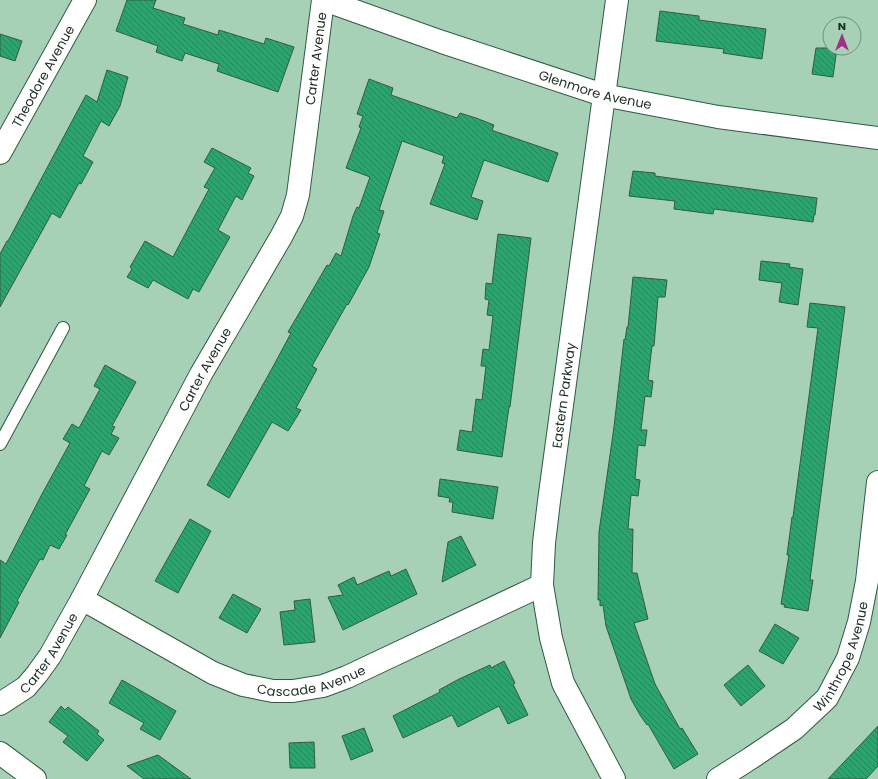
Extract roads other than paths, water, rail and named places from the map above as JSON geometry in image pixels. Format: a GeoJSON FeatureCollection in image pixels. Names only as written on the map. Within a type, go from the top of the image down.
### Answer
{"type":"FeatureCollection","features":[{"type":"Feature","properties":{"kind":"street","name":"Theodore Avenue"},"geometry":{"type":"LineString","coordinates":[[0,152],[85,0]]}},
{"type":"Feature","properties":{"kind":"street","name":"Glenmore Avenue"},"geometry":{"type":"LineString","coordinates":[[323,0],[442,42],[603,95],[718,116],[878,138]]}},
{"type":"Feature","properties":{"kind":"street","name":"Carter Avenue"},"geometry":{"type":"LineString","coordinates":[[0,704],[26,687],[50,656],[82,599],[201,374],[292,216],[298,195],[323,0]]}},
{"type":"Feature","properties":{"kind":"street","name":"Eastern Parkway"},"geometry":{"type":"LineString","coordinates":[[614,779],[563,683],[551,638],[542,585],[546,522],[617,0]]}},
{"type":"Feature","properties":{"kind":"street","name":"Winthrope Avenue"},"geometry":{"type":"LineString","coordinates":[[718,779],[794,729],[827,698],[848,658],[859,622],[867,580],[878,482]]}},
{"type":"Feature","properties":{"kind":"street","name":"Cascade Avenue"},"geometry":{"type":"LineString","coordinates":[[82,599],[214,673],[243,685],[273,691],[294,691],[323,686],[347,677],[542,585]]}},
{"type":"Feature","properties":{"kind":"street"},"geometry":{"type":"LineString","coordinates":[[0,753],[36,779]]}},
{"type":"Feature","properties":{"kind":"lane"},"geometry":{"type":"LineString","coordinates":[[0,444],[63,328]]}}]}
